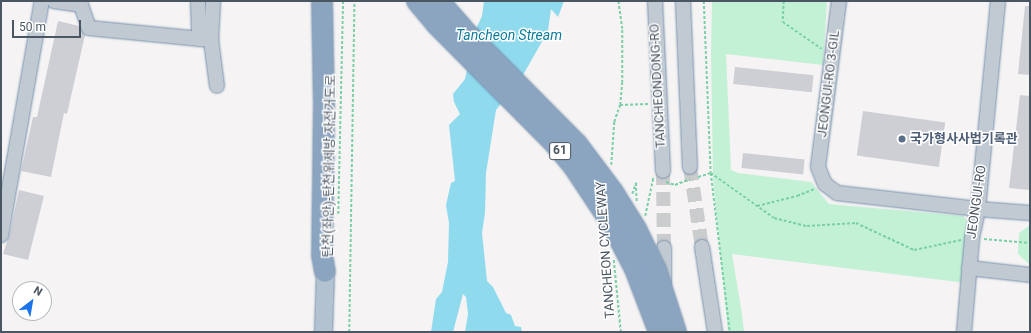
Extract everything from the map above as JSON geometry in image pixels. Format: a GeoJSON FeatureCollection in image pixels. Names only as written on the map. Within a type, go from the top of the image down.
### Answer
{"type":"FeatureCollection","features":[{"type":"Feature","properties":{"kind":"highway"},"geometry":{"type":"LineString","coordinates":[[322,1],[324,101],[322,255],[325,272]]}},
{"type":"Feature","properties":{"kind":"highway"},"geometry":{"type":"LineString","coordinates":[[325,272],[330,138],[328,1]]}},
{"type":"Feature","properties":{"kind":"highway","name":"61"},"geometry":{"type":"LineString","coordinates":[[417,1],[436,24],[550,139],[574,167],[610,221],[635,269],[659,332]]}},
{"type":"Feature","properties":{"kind":"highway","name":"61"},"geometry":{"type":"LineString","coordinates":[[439,1],[463,29],[577,144],[613,192],[636,229],[656,270],[676,332]]}},
{"type":"Feature","properties":{"kind":"main road"},"geometry":{"type":"LineString","coordinates":[[323,332],[325,272]]}},
{"type":"Feature","properties":{"kind":"street"},"geometry":{"type":"LineString","coordinates":[[1,235],[42,1]]}},
{"type":"Feature","properties":{"kind":"street"},"geometry":{"type":"LineString","coordinates":[[54,1],[81,5],[89,28],[205,40]]}},
{"type":"Feature","properties":{"kind":"street"},"geometry":{"type":"LineString","coordinates":[[198,1],[205,40],[218,86]]}},
{"type":"Feature","properties":{"kind":"street"},"geometry":{"type":"LineString","coordinates":[[205,40],[213,1]]}},
{"type":"Feature","properties":{"kind":"street","name":"TANCHEONDONG-RO"},"geometry":{"type":"LineString","coordinates":[[655,1],[658,103],[658,175]]}},
{"type":"Feature","properties":{"kind":"street"},"geometry":{"type":"LineString","coordinates":[[683,1],[690,167]]}},
{"type":"Feature","properties":{"kind":"street","name":"JEONGUI-RO 3-GIL"},"geometry":{"type":"LineString","coordinates":[[825,184],[818,167],[839,1]]}},
{"type":"Feature","properties":{"kind":"street","name":"JEONGUI-RO"},"geometry":{"type":"LineString","coordinates":[[964,332],[972,238],[978,210],[998,1]]}},
{"type":"Feature","properties":{"kind":"street"},"geometry":{"type":"LineString","coordinates":[[825,184],[837,193],[978,210],[1030,213]]}},
{"type":"Feature","properties":{"kind":"street"},"geometry":{"type":"LineString","coordinates":[[702,247],[715,332]]}},
{"type":"Feature","properties":{"kind":"street"},"geometry":{"type":"LineString","coordinates":[[662,332],[664,248]]}},
{"type":"Feature","properties":{"kind":"street"},"geometry":{"type":"LineString","coordinates":[[969,268],[1030,274]]}},
{"type":"Feature","properties":{"kind":"path","name":"탄천(좌안)-탄천위제방 자전거도로"},"geometry":{"type":"LineString","coordinates":[[338,214],[343,1]]}},
{"type":"Feature","properties":{"kind":"path"},"geometry":{"type":"LineString","coordinates":[[349,332],[354,1]]}},
{"type":"Feature","properties":{"kind":"path","name":"TANCHEON CYCLEWAY"},"geometry":{"type":"LineString","coordinates":[[610,171],[614,122],[620,105],[622,83],[622,29],[618,1]]}},
{"type":"Feature","properties":{"kind":"path"},"geometry":{"type":"LineString","coordinates":[[704,1],[711,173],[730,332]]}},
{"type":"Feature","properties":{"kind":"path"},"geometry":{"type":"LineString","coordinates":[[784,1],[783,22],[832,57]]}},
{"type":"Feature","properties":{"kind":"path"},"geometry":{"type":"LineString","coordinates":[[620,105],[658,103]]}},
{"type":"Feature","properties":{"kind":"path"},"geometry":{"type":"LineString","coordinates":[[658,175],[675,185],[711,173]]}},
{"type":"Feature","properties":{"kind":"path"},"geometry":{"type":"LineString","coordinates":[[711,173],[774,218],[807,226],[856,224],[914,250],[972,238],[1030,244]]}},
{"type":"Feature","properties":{"kind":"path"},"geometry":{"type":"LineString","coordinates":[[757,206],[797,196],[825,184]]}},
{"type":"Feature","properties":{"kind":"path","name":"TANCHEON CYCLEWAY"},"geometry":{"type":"LineString","coordinates":[[614,259],[621,332]]}},
{"type":"Feature","properties":{"kind":"green space"},"geometry":{"type":"Polygon","coordinates":[[[712,1],[827,1],[823,65],[726,54],[731,170],[738,173],[811,182],[829,204],[963,216],[973,227],[966,283],[732,254],[744,332],[728,332],[713,178],[711,53],[712,1]]]}},
{"type":"Feature","properties":{"kind":"green space"},"geometry":{"type":"Polygon","coordinates":[[[1030,225],[1030,265],[1018,254],[1019,233],[1030,225]]]}},
{"type":"Feature","properties":{"kind":"water","name":"Tancheon Stream"},"geometry":{"type":"Polygon","coordinates":[[[484,1],[564,1],[558,17],[551,9],[548,31],[523,75],[496,110],[486,173],[485,213],[482,233],[487,281],[493,287],[506,313],[511,315],[515,326],[521,327],[522,332],[465,332],[468,314],[466,297],[463,294],[453,332],[431,332],[436,299],[442,292],[448,262],[449,223],[446,205],[451,183],[455,181],[449,125],[460,114],[454,102],[453,94],[465,79],[476,29],[482,16],[484,1]]]}},
{"type":"Feature","properties":{"kind":"building"},"geometry":{"type":"Polygon","coordinates":[[[1025,6],[1030,6],[1030,75],[1018,74],[1025,6]]]}},
{"type":"Feature","properties":{"kind":"building"},"geometry":{"type":"Polygon","coordinates":[[[58,21],[79,26],[85,35],[67,114],[64,113],[51,177],[21,171],[33,117],[37,117],[58,21]]]}},
{"type":"Feature","properties":{"kind":"building"},"geometry":{"type":"Polygon","coordinates":[[[735,67],[814,75],[812,92],[733,84],[735,67]]]}},
{"type":"Feature","properties":{"kind":"building"},"geometry":{"type":"Polygon","coordinates":[[[1020,95],[1030,96],[1030,190],[1009,188],[1020,95]]]}},
{"type":"Feature","properties":{"kind":"building","name":"국가형사사법기록관"},"geometry":{"type":"Polygon","coordinates":[[[863,111],[945,123],[939,167],[857,156],[863,111]]]}},
{"type":"Feature","properties":{"kind":"building"},"geometry":{"type":"Polygon","coordinates":[[[743,153],[805,159],[803,174],[741,168],[743,153]]]}},
{"type":"Feature","properties":{"kind":"building"},"geometry":{"type":"Polygon","coordinates":[[[19,190],[44,196],[28,260],[3,254],[9,236],[19,190]]]}},
{"type":"Feature","properties":{"kind":"tunnel"},"geometry":{"type":"LineString","coordinates":[[690,167],[702,247]]}},
{"type":"Feature","properties":{"kind":"tunnel"},"geometry":{"type":"LineString","coordinates":[[663,171],[664,248]]}},
{"type":"Feature","properties":{"kind":"place","name":"국가형사사법기록관"},"geometry":{"type":"Point","coordinates":[902,139]}}]}
